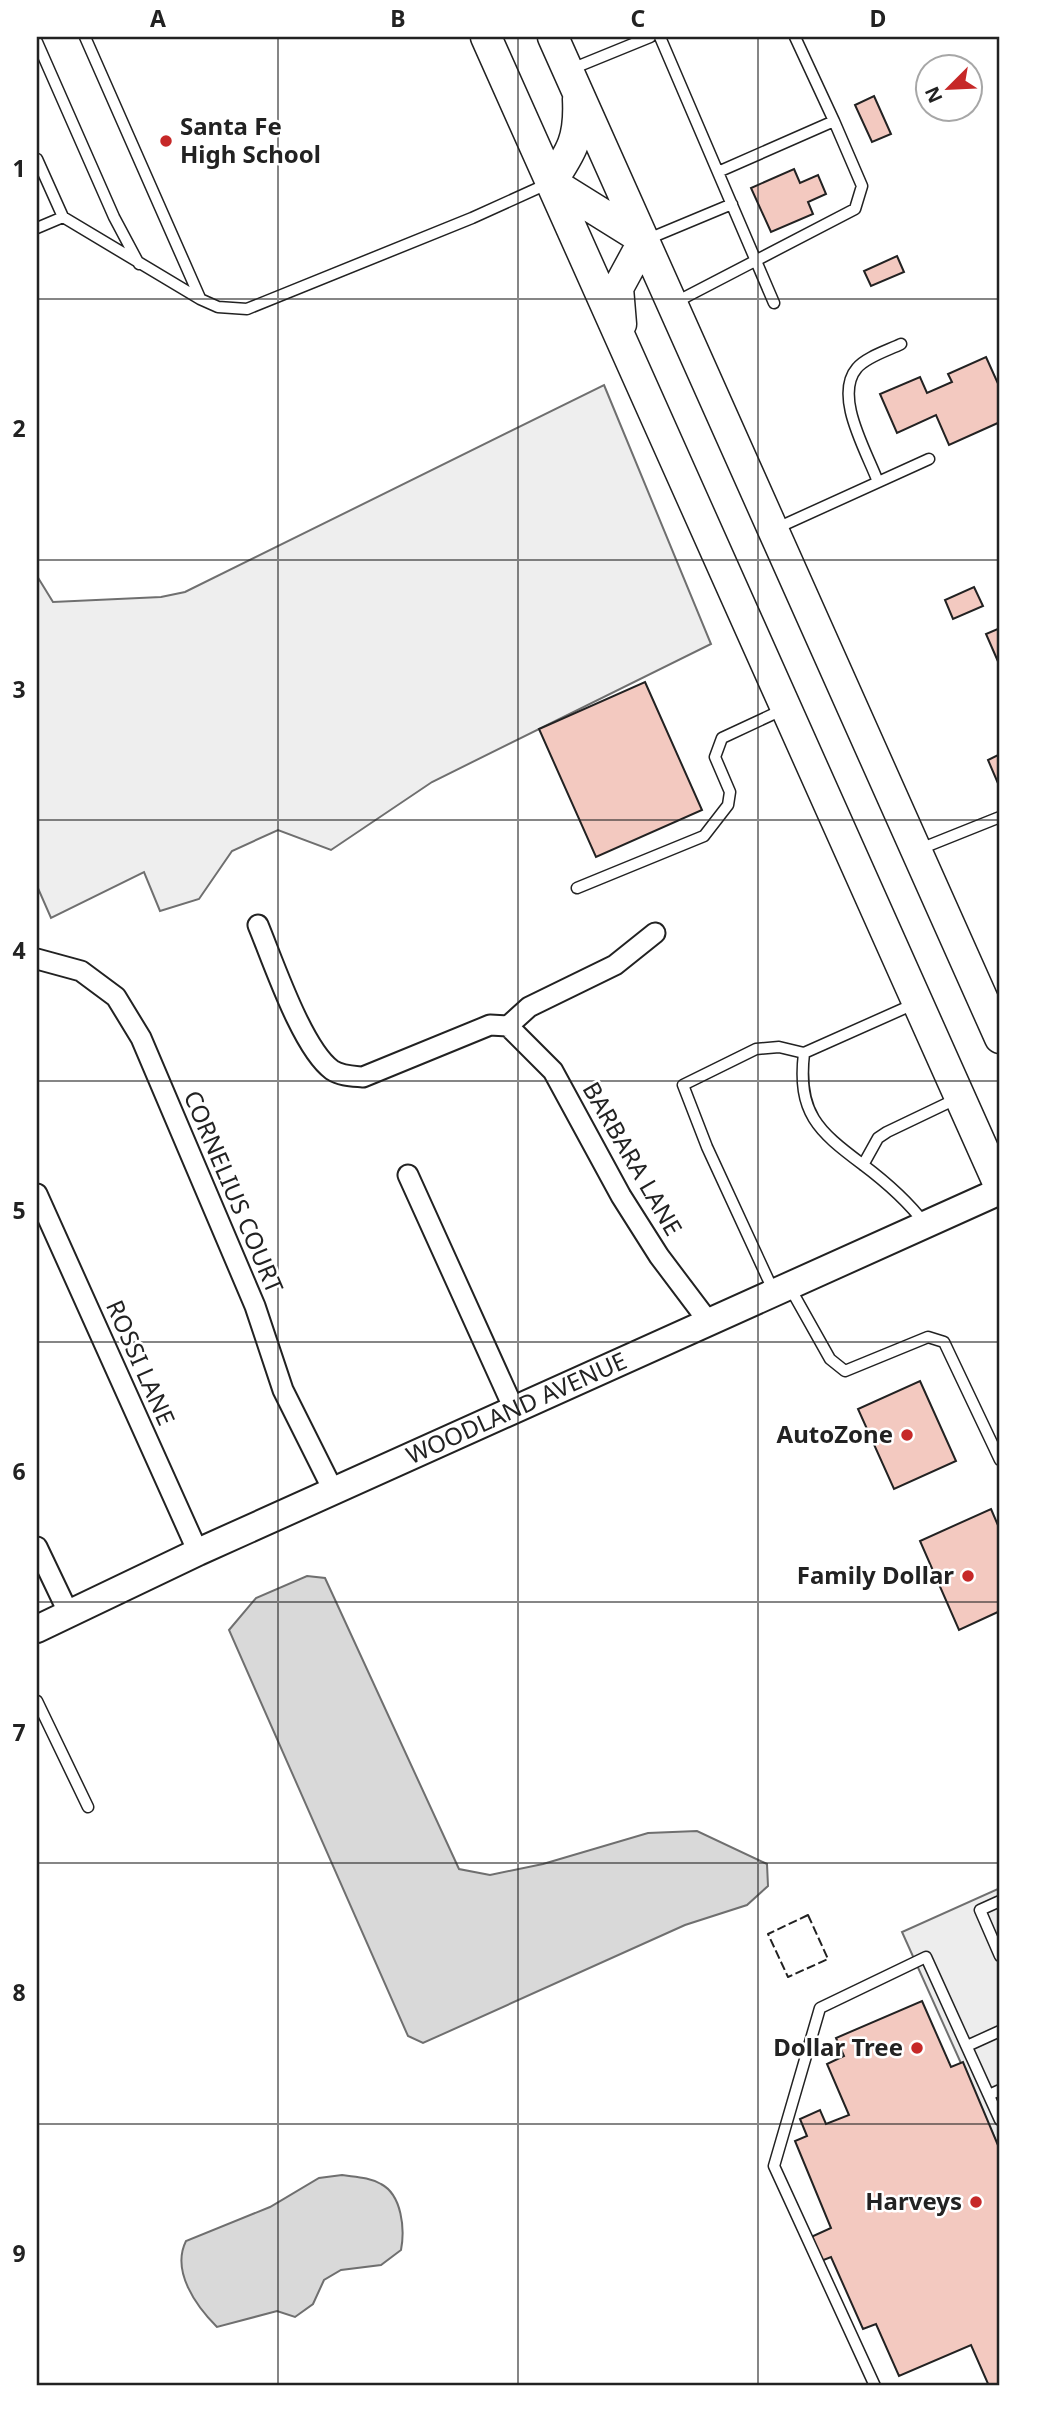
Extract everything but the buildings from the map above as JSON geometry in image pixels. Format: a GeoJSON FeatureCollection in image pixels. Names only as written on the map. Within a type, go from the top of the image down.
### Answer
{"type":"FeatureCollection","features":[{"type":"Feature","properties":{"kind":"main road"},"geometry":{"type":"LineString","coordinates":[[486,37],[1000,1189]]}},
{"type":"Feature","properties":{"kind":"main road"},"geometry":{"type":"LineString","coordinates":[[553,37],[995,1027],[1000,1058]]}},
{"type":"Feature","properties":{"kind":"main road"},"geometry":{"type":"LineString","coordinates":[[551,182],[574,148],[580,126],[573,82]]}},
{"type":"Feature","properties":{"kind":"main road"},"geometry":{"type":"LineString","coordinates":[[551,182],[644,240]]}},
{"type":"Feature","properties":{"kind":"main road"},"geometry":{"type":"LineString","coordinates":[[625,347],[618,288],[644,240]]}},
{"type":"Feature","properties":{"kind":"street"},"geometry":{"type":"LineString","coordinates":[[258,925],[295,1013],[314,1047],[330,1069],[342,1075],[363,1077],[490,1025],[508,1026],[529,1007],[615,965],[655,933]]}},
{"type":"Feature","properties":{"kind":"street","name":"CORNELIUS COURT"},"geometry":{"type":"LineString","coordinates":[[37,959],[81,971],[116,997],[141,1038],[255,1306],[283,1391],[334,1492]]}},
{"type":"Feature","properties":{"kind":"street","name":"BARBARA LANE"},"geometry":{"type":"LineString","coordinates":[[508,1026],[553,1071],[652,1246],[708,1321]]}},
{"type":"Feature","properties":{"kind":"street"},"geometry":{"type":"LineString","coordinates":[[408,1175],[514,1409]]}},
{"type":"Feature","properties":{"kind":"street","name":"WOODLAND AVENUE"},"geometry":{"type":"LineString","coordinates":[[37,1629],[198,1552],[1000,1189]]}},
{"type":"Feature","properties":{"kind":"street","name":"ROSSI LANE"},"geometry":{"type":"LineString","coordinates":[[37,1194],[198,1552]]}},
{"type":"Feature","properties":{"kind":"street"},"geometry":{"type":"LineString","coordinates":[[37,1547],[68,1612]]}},
{"type":"Feature","properties":{"kind":"lane"},"geometry":{"type":"LineString","coordinates":[[85,37],[200,299]]}},
{"type":"Feature","properties":{"kind":"lane"},"geometry":{"type":"LineString","coordinates":[[573,82],[650,37]]}},
{"type":"Feature","properties":{"kind":"lane"},"geometry":{"type":"LineString","coordinates":[[660,37],[774,303]]}},
{"type":"Feature","properties":{"kind":"lane"},"geometry":{"type":"LineString","coordinates":[[672,304],[855,209],[862,186],[795,37]]}},
{"type":"Feature","properties":{"kind":"lane"},"geometry":{"type":"LineString","coordinates":[[37,42],[114,217],[139,264]]}},
{"type":"Feature","properties":{"kind":"lane"},"geometry":{"type":"LineString","coordinates":[[718,173],[834,121]]}},
{"type":"Feature","properties":{"kind":"lane"},"geometry":{"type":"LineString","coordinates":[[37,159],[63,217],[200,299],[218,307],[247,309],[472,218],[551,182]]}},
{"type":"Feature","properties":{"kind":"lane"},"geometry":{"type":"LineString","coordinates":[[644,240],[732,204]]}},
{"type":"Feature","properties":{"kind":"lane"},"geometry":{"type":"LineString","coordinates":[[37,228],[63,217]]}},
{"type":"Feature","properties":{"kind":"lane"},"geometry":{"type":"LineString","coordinates":[[878,482],[847,402],[849,385],[858,367],[901,344]]}},
{"type":"Feature","properties":{"kind":"lane"},"geometry":{"type":"LineString","coordinates":[[773,530],[929,460]]}},
{"type":"Feature","properties":{"kind":"lane"},"geometry":{"type":"LineString","coordinates":[[577,888],[704,836],[729,805],[730,792],[715,757],[722,738],[786,708]]}},
{"type":"Feature","properties":{"kind":"lane"},"geometry":{"type":"LineString","coordinates":[[916,850],[1000,817]]}},
{"type":"Feature","properties":{"kind":"lane"},"geometry":{"type":"LineString","coordinates":[[918,1002],[804,1053],[779,1046],[755,1049],[683,1085],[715,1165],[781,1288],[830,1359],[845,1371],[928,1337],[944,1342],[1000,1460]]}},
{"type":"Feature","properties":{"kind":"lane"},"geometry":{"type":"LineString","coordinates":[[804,1053],[802,1076],[811,1117],[823,1135],[892,1188],[925,1224]]}},
{"type":"Feature","properties":{"kind":"lane"},"geometry":{"type":"LineString","coordinates":[[863,1165],[878,1138],[960,1097]]}},
{"type":"Feature","properties":{"kind":"lane"},"geometry":{"type":"LineString","coordinates":[[37,1701],[88,1807]]}},
{"type":"Feature","properties":{"kind":"lane"},"geometry":{"type":"LineString","coordinates":[[1000,1901],[980,1910],[1000,1956]]}},
{"type":"Feature","properties":{"kind":"lane"},"geometry":{"type":"LineString","coordinates":[[875,2386],[775,2166],[820,2008],[926,1957],[1000,2120]]}},
{"type":"Feature","properties":{"kind":"lane"},"geometry":{"type":"LineString","coordinates":[[967,2046],[1000,2031]]}},
{"type":"Feature","properties":{"kind":"lane"},"geometry":{"type":"LineString","coordinates":[[989,2095],[1000,2090]]}},
{"type":"Feature","properties":{"kind":"shaded area"},"geometry":{"type":"Polygon","coordinates":[[[604,385],[711,644],[432,782],[331,850],[278,830],[232,851],[199,899],[160,911],[144,872],[51,918],[37,886],[37,576],[53,602],[161,597],[185,592],[604,385]]]}},
{"type":"Feature","properties":{"kind":"shaded area"},"geometry":{"type":"Polygon","coordinates":[[[307,1576],[325,1578],[459,1869],[490,1875],[543,1864],[648,1833],[697,1831],[767,1864],[768,1886],[747,1905],[685,1925],[423,2043],[408,2036],[229,1630],[256,1598],[307,1576]]]}},
{"type":"Feature","properties":{"kind":"shaded area"},"geometry":{"type":"Polygon","coordinates":[[[1000,1888],[1000,2150],[902,1932],[1000,1888]]]}},
{"type":"Feature","properties":{"kind":"shaded area"},"geometry":{"type":"Polygon","coordinates":[[[342,2175],[376,2182],[394,2196],[402,2223],[401,2250],[381,2265],[341,2270],[324,2280],[313,2304],[295,2317],[277,2311],[217,2327],[201,2309],[184,2276],[182,2252],[186,2241],[270,2207],[319,2178],[342,2175]]]}},
{"type":"Feature","properties":{"kind":"fence"},"geometry":{"type":"LineString","coordinates":[[808,1915],[828,1959],[788,1977],[768,1934],[808,1915]]}},
{"type":"Feature","properties":{"kind":"place","name":"Santa Fe High School"},"geometry":{"type":"Point","coordinates":[166,141]}},
{"type":"Feature","properties":{"kind":"place","name":"AutoZone"},"geometry":{"type":"Point","coordinates":[907,1435]}},
{"type":"Feature","properties":{"kind":"place","name":"Family Dollar"},"geometry":{"type":"Point","coordinates":[968,1576]}},
{"type":"Feature","properties":{"kind":"place","name":"Dollar Tree"},"geometry":{"type":"Point","coordinates":[917,2048]}},
{"type":"Feature","properties":{"kind":"place","name":"Harveys"},"geometry":{"type":"Point","coordinates":[976,2202]}}]}
